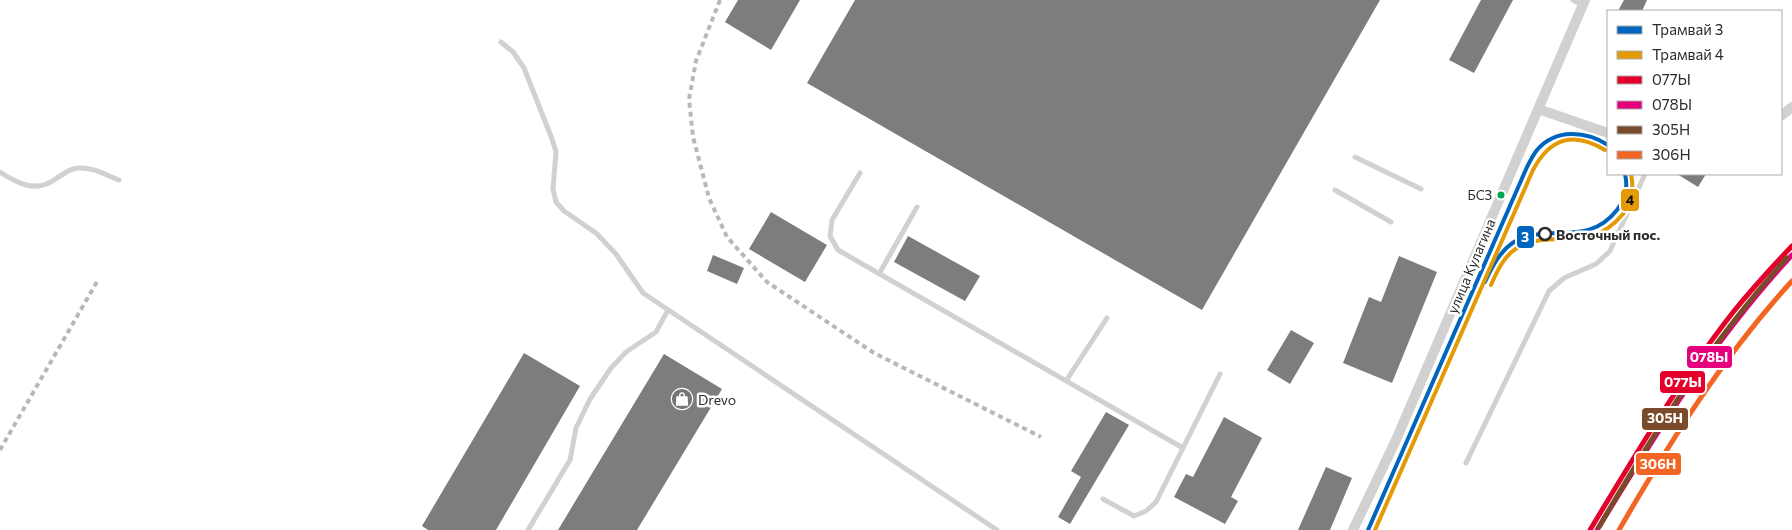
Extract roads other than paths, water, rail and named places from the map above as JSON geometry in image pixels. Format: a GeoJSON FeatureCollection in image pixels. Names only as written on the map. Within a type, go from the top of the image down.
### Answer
{"type":"FeatureCollection","features":[{"type":"Feature","properties":{"kind":"street","name":"улица Кулагина"},"geometry":{"type":"LineString","coordinates":[[1353,530],[1396,440],[1584,3]]}},
{"type":"Feature","properties":{"kind":"street"},"geometry":{"type":"LineString","coordinates":[[1782,115],[1792,106]]}},
{"type":"Feature","properties":{"kind":"street"},"geometry":{"type":"LineString","coordinates":[[1538,109],[1607,132]]}},
{"type":"Feature","properties":{"kind":"lane"},"geometry":{"type":"LineString","coordinates":[[1573,0],[1584,3]]}},
{"type":"Feature","properties":{"kind":"lane"},"geometry":{"type":"LineString","coordinates":[[500,42],[513,52],[524,68],[552,140],[556,152],[553,189],[556,202],[564,211],[596,233],[616,254],[644,293],[997,530]]}},
{"type":"Feature","properties":{"kind":"lane"},"geometry":{"type":"LineString","coordinates":[[1354,157],[1421,189]]}},
{"type":"Feature","properties":{"kind":"lane"},"geometry":{"type":"LineString","coordinates":[[0,172],[16,182],[27,186],[41,186],[76,168],[90,168],[119,180]]}},
{"type":"Feature","properties":{"kind":"lane"},"geometry":{"type":"LineString","coordinates":[[860,173],[832,220],[830,236],[838,250],[1183,448]]}},
{"type":"Feature","properties":{"kind":"lane"},"geometry":{"type":"LineString","coordinates":[[1466,463],[1549,291],[1564,278],[1596,264],[1610,251],[1645,175]]}},
{"type":"Feature","properties":{"kind":"lane"},"geometry":{"type":"LineString","coordinates":[[1336,190],[1391,222]]}},
{"type":"Feature","properties":{"kind":"lane"},"geometry":{"type":"LineString","coordinates":[[879,274],[917,206]]}},
{"type":"Feature","properties":{"kind":"lane"},"geometry":{"type":"LineString","coordinates":[[528,530],[570,460],[576,428],[590,399],[610,368],[626,352],[656,332],[668,310]]}},
{"type":"Feature","properties":{"kind":"lane"},"geometry":{"type":"LineString","coordinates":[[1066,381],[1107,318]]}},
{"type":"Feature","properties":{"kind":"lane"},"geometry":{"type":"LineString","coordinates":[[1103,499],[1134,516],[1146,511],[1156,502],[1220,374]]}},
{"type":"Feature","properties":{"kind":"tram line","name":"3"},"geometry":{"type":"LineString","coordinates":[[1368,530],[1533,156],[1545,143],[1562,135],[1581,135],[1607,144]]}},
{"type":"Feature","properties":{"kind":"tram line","name":"4"},"geometry":{"type":"LineString","coordinates":[[1375,530],[1533,170],[1547,151],[1563,141],[1583,141],[1605,150]]}},
{"type":"Feature","properties":{"kind":"tram line"},"geometry":{"type":"LineString","coordinates":[[1493,263],[1534,170]]}},
{"type":"Feature","properties":{"kind":"tram line","name":"3"},"geometry":{"type":"LineString","coordinates":[[1485,282],[1501,255],[1514,242],[1528,236],[1541,234],[1581,232],[1605,221],[1617,210],[1624,197],[1626,188],[1625,175]]}},
{"type":"Feature","properties":{"kind":"tram line","name":"4"},"geometry":{"type":"LineString","coordinates":[[1491,285],[1498,269],[1512,251],[1517,248],[1531,242],[1584,238],[1610,227],[1623,214],[1628,205],[1632,190],[1631,175]]}},
{"type":"Feature","properties":{"kind":"railway"},"geometry":{"type":"LineString","coordinates":[[720,0],[696,61],[689,99],[693,137],[709,198],[727,237],[767,282],[874,353],[1041,437]]}},
{"type":"Feature","properties":{"kind":"railway"},"geometry":{"type":"LineString","coordinates":[[0,450],[98,280]]}},
{"type":"Feature","properties":{"kind":"place","name":"БСЗ"},"geometry":{"type":"Point","coordinates":[1501,195]}},
{"type":"Feature","properties":{"kind":"place","name":"Восточный пос."},"geometry":{"type":"Point","coordinates":[1545,234]}},
{"type":"Feature","properties":{"kind":"place","name":"Drevo"},"geometry":{"type":"Point","coordinates":[682,399]}}]}
